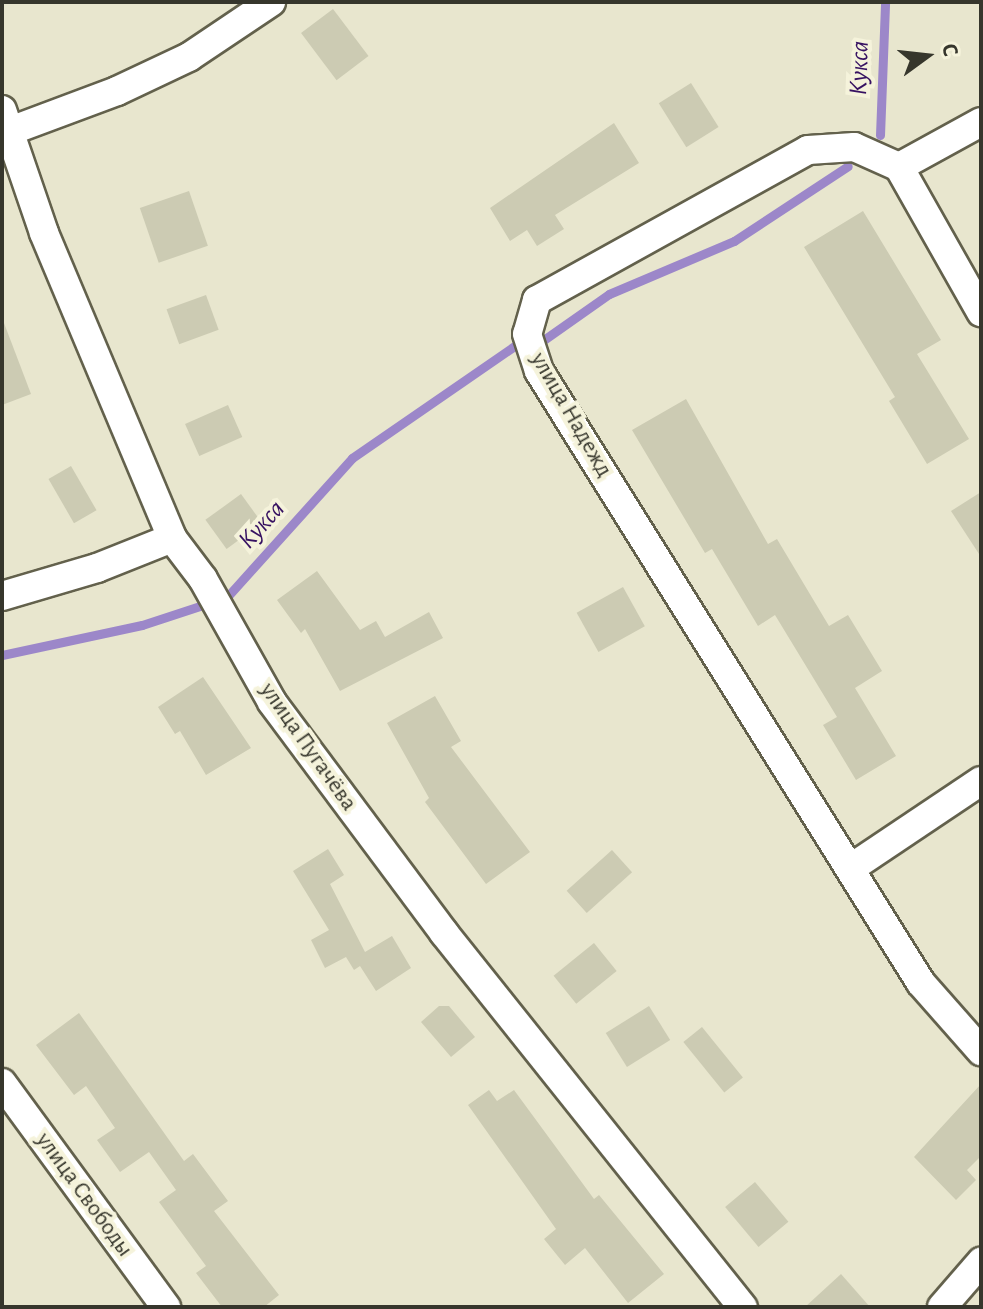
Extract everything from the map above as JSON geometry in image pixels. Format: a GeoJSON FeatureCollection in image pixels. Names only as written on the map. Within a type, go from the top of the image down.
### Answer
{"type":"FeatureCollection","features":[{"type":"Feature","properties":{"kind":"street"},"geometry":{"type":"LineString","coordinates":[[6,121],[117,91],[189,57],[271,2]]}},
{"type":"Feature","properties":{"kind":"street","name":"улица Пугачёва"},"geometry":{"type":"LineString","coordinates":[[6,121],[44,233],[172,538],[203,579],[272,702],[444,933],[743,1307]]}},
{"type":"Feature","properties":{"kind":"street"},"geometry":{"type":"LineString","coordinates":[[981,122],[899,167],[981,312]]}},
{"type":"Feature","properties":{"kind":"street","name":"улица Надежд"},"geometry":{"type":"LineString","coordinates":[[899,167],[854,147],[808,150],[537,300],[527,334],[539,371],[921,983],[981,1051]]}},
{"type":"Feature","properties":{"kind":"street"},"geometry":{"type":"LineString","coordinates":[[2,596],[97,568],[172,538]]}},
{"type":"Feature","properties":{"kind":"street"},"geometry":{"type":"LineString","coordinates":[[851,868],[981,781]]}},
{"type":"Feature","properties":{"kind":"street","name":"улица Свободы"},"geometry":{"type":"LineString","coordinates":[[2,1083],[166,1307]]}},
{"type":"Feature","properties":{"kind":"street"},"geometry":{"type":"LineString","coordinates":[[942,1307],[981,1262]]}},
{"type":"Feature","properties":{"kind":"building"},"geometry":{"type":"Polygon","coordinates":[[[333,9],[369,56],[337,80],[301,33],[333,9]]]}},
{"type":"Feature","properties":{"kind":"building"},"geometry":{"type":"Polygon","coordinates":[[[691,83],[719,127],[686,147],[659,103],[691,83]]]}},
{"type":"Feature","properties":{"kind":"building"},"geometry":{"type":"Polygon","coordinates":[[[614,123],[639,163],[555,215],[564,229],[537,246],[527,230],[510,241],[490,208],[614,123]]]}},
{"type":"Feature","properties":{"kind":"building"},"geometry":{"type":"Polygon","coordinates":[[[189,191],[208,246],[159,263],[140,208],[189,191]]]}},
{"type":"Feature","properties":{"kind":"building"},"geometry":{"type":"Polygon","coordinates":[[[863,211],[941,340],[917,354],[969,439],[927,464],[889,401],[895,397],[804,247],[863,211]]]}},
{"type":"Feature","properties":{"kind":"building"},"geometry":{"type":"Polygon","coordinates":[[[206,295],[219,330],[179,344],[167,309],[206,295]]]}},
{"type":"Feature","properties":{"kind":"building"},"geometry":{"type":"Polygon","coordinates":[[[2,324],[31,394],[2,405],[2,324]]]}},
{"type":"Feature","properties":{"kind":"building"},"geometry":{"type":"Polygon","coordinates":[[[686,399],[768,544],[777,539],[829,626],[848,615],[882,671],[855,688],[896,756],[856,780],[823,725],[837,717],[775,615],[758,626],[712,549],[705,553],[632,430],[686,399]]]}},
{"type":"Feature","properties":{"kind":"building"},"geometry":{"type":"Polygon","coordinates":[[[228,405],[242,437],[199,456],[185,424],[228,405]]]}},
{"type":"Feature","properties":{"kind":"building"},"geometry":{"type":"Polygon","coordinates":[[[71,466],[96,510],[74,523],[48,479],[71,466]]]}},
{"type":"Feature","properties":{"kind":"building"},"geometry":{"type":"Polygon","coordinates":[[[981,492],[981,557],[951,511],[981,492]]]}},
{"type":"Feature","properties":{"kind":"building"},"geometry":{"type":"Polygon","coordinates":[[[241,494],[262,523],[227,549],[205,520],[241,494]]]}},
{"type":"Feature","properties":{"kind":"building"},"geometry":{"type":"Polygon","coordinates":[[[317,571],[360,630],[376,621],[385,637],[429,612],[443,638],[340,691],[305,629],[301,633],[277,600],[317,571]]]}},
{"type":"Feature","properties":{"kind":"building"},"geometry":{"type":"Polygon","coordinates":[[[623,587],[645,626],[598,652],[577,613],[623,587]]]}},
{"type":"Feature","properties":{"kind":"building"},"geometry":{"type":"Polygon","coordinates":[[[203,677],[251,748],[206,775],[180,731],[175,734],[158,707],[203,677]]]}},
{"type":"Feature","properties":{"kind":"building"},"geometry":{"type":"Polygon","coordinates":[[[435,696],[461,741],[451,747],[530,852],[486,884],[425,802],[429,798],[387,723],[435,696]]]}},
{"type":"Feature","properties":{"kind":"building"},"geometry":{"type":"Polygon","coordinates":[[[328,849],[344,875],[330,884],[365,952],[392,936],[411,968],[376,991],[360,966],[354,970],[346,957],[325,968],[311,940],[329,930],[293,871],[328,849]]]}},
{"type":"Feature","properties":{"kind":"building"},"geometry":{"type":"Polygon","coordinates":[[[612,850],[632,872],[587,913],[567,891],[612,850]]]}},
{"type":"Feature","properties":{"kind":"building"},"geometry":{"type":"Polygon","coordinates":[[[594,943],[617,971],[576,1004],[554,976],[594,943]]]}},
{"type":"Feature","properties":{"kind":"building"},"geometry":{"type":"Polygon","coordinates":[[[439,1006],[449,1006],[475,1037],[451,1057],[421,1022],[439,1006]]]}},
{"type":"Feature","properties":{"kind":"building"},"geometry":{"type":"Polygon","coordinates":[[[649,1006],[670,1040],[627,1067],[606,1033],[649,1006]]]}},
{"type":"Feature","properties":{"kind":"building"},"geometry":{"type":"Polygon","coordinates":[[[79,1013],[184,1161],[193,1154],[228,1201],[214,1211],[279,1295],[264,1307],[222,1307],[196,1273],[206,1266],[159,1202],[176,1190],[149,1152],[120,1172],[97,1140],[115,1128],[86,1086],[74,1095],[36,1045],[79,1013]]]}},
{"type":"Feature","properties":{"kind":"building"},"geometry":{"type":"Polygon","coordinates":[[[702,1027],[743,1078],[724,1093],[683,1042],[702,1027]]]}},
{"type":"Feature","properties":{"kind":"building"},"geometry":{"type":"Polygon","coordinates":[[[981,1084],[981,1156],[967,1170],[976,1180],[956,1200],[914,1157],[981,1084]]]}},
{"type":"Feature","properties":{"kind":"building"},"geometry":{"type":"Polygon","coordinates":[[[489,1090],[497,1101],[514,1090],[594,1199],[599,1195],[664,1274],[628,1303],[585,1248],[565,1265],[544,1239],[556,1229],[468,1105],[489,1090]]]}},
{"type":"Feature","properties":{"kind":"building"},"geometry":{"type":"Polygon","coordinates":[[[755,1182],[788,1222],[759,1247],[725,1207],[755,1182]]]}},
{"type":"Feature","properties":{"kind":"building"},"geometry":{"type":"Polygon","coordinates":[[[841,1274],[870,1307],[805,1307],[841,1274]]]}},
{"type":"Feature","properties":{"kind":"waterway","name":"Кукса"},"geometry":{"type":"LineString","coordinates":[[880,135],[885,2]]}},
{"type":"Feature","properties":{"kind":"waterway","name":"Кукса"},"geometry":{"type":"LineString","coordinates":[[545,339],[609,294],[734,241],[848,166]]}},
{"type":"Feature","properties":{"kind":"waterway","name":"Кукса"},"geometry":{"type":"LineString","coordinates":[[2,655],[142,625],[227,597],[352,458],[516,345]]}}]}
